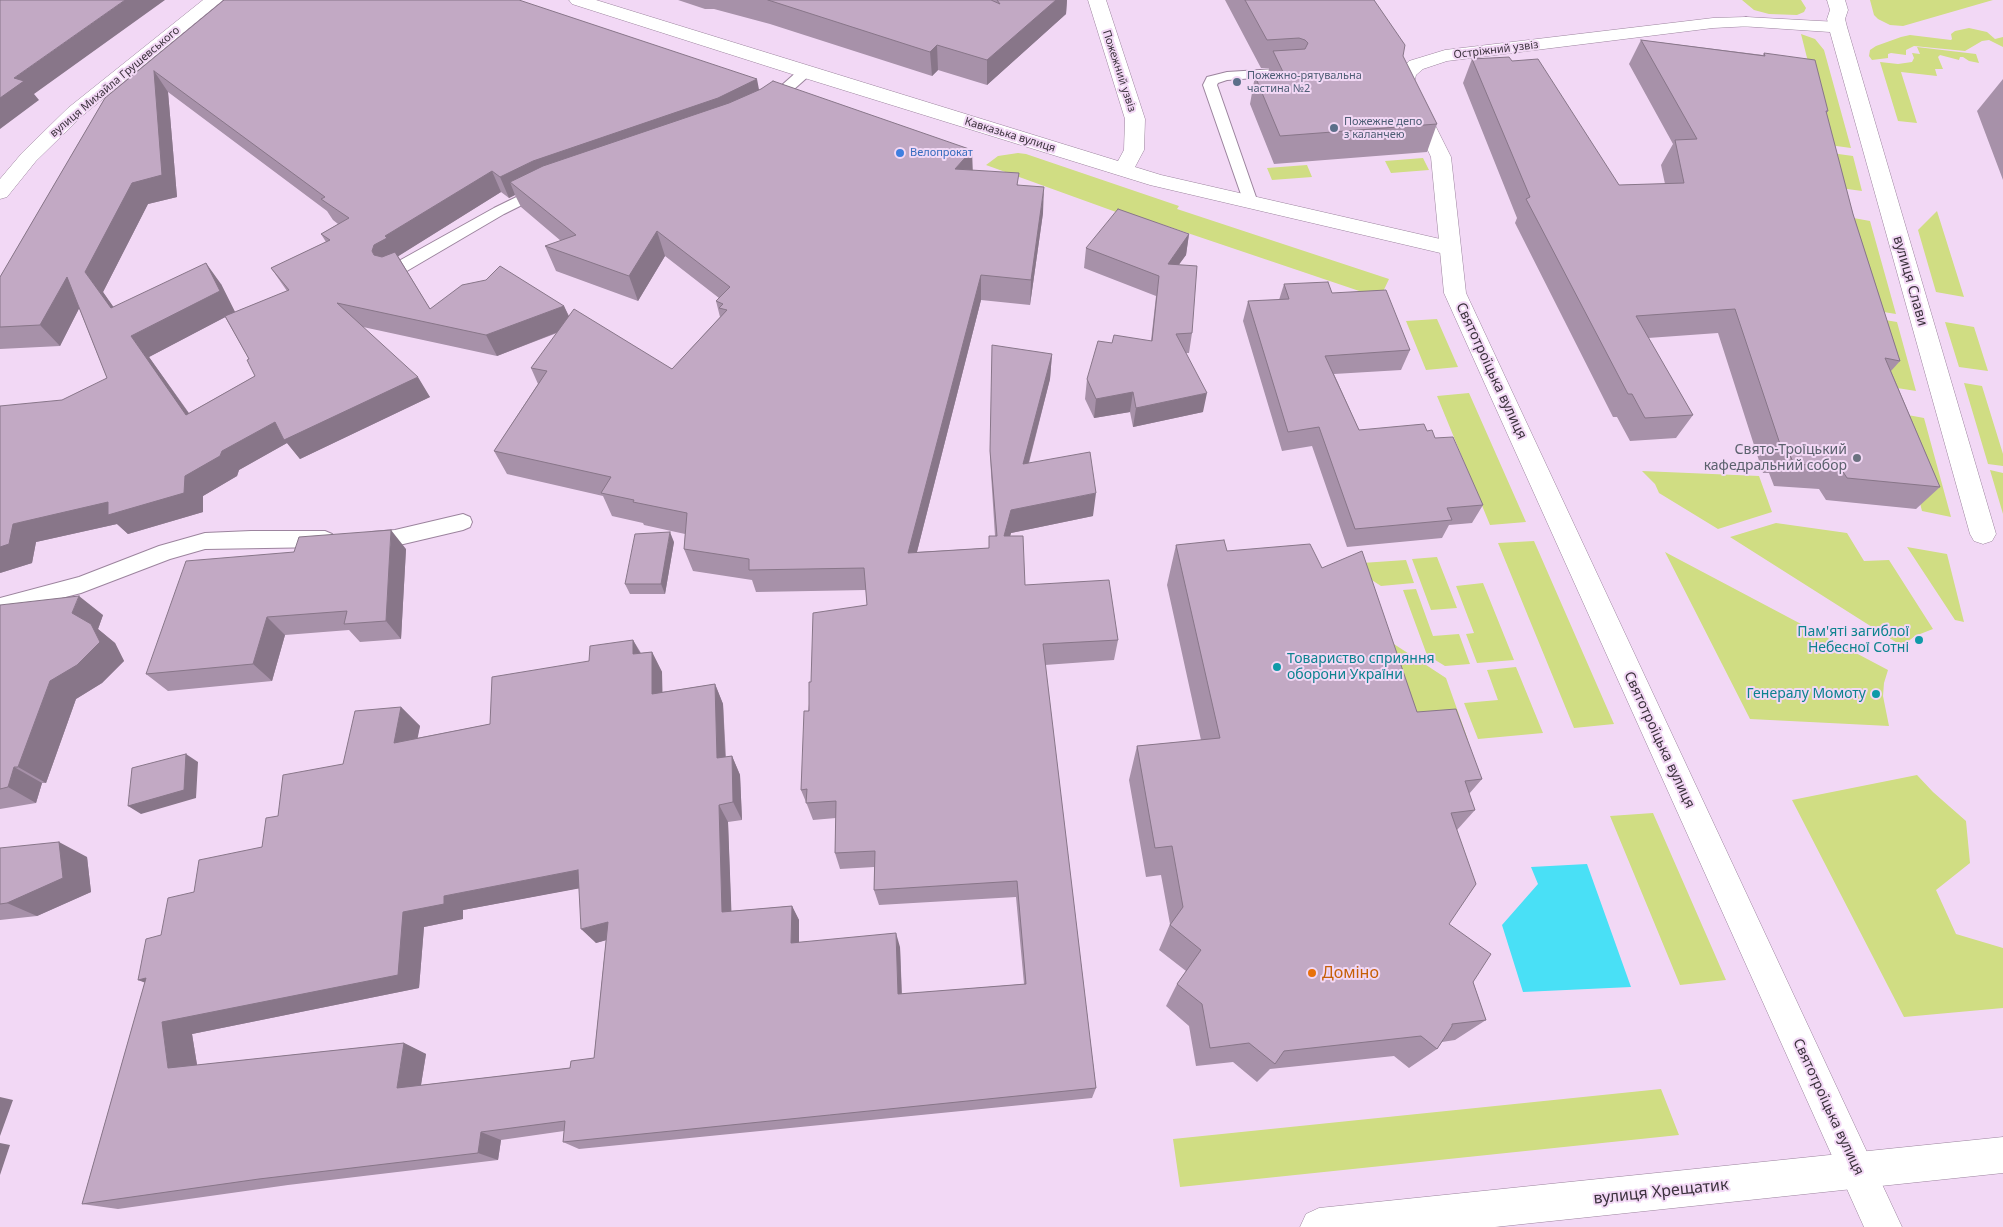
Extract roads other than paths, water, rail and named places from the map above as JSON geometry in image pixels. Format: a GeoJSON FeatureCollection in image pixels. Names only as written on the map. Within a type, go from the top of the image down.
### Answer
{"type":"FeatureCollection","features":[{"type":"Feature","properties":{"kind":"street","name":"вулиця Михайла Грушевського"},"geometry":{"type":"LineString","coordinates":[[0,192],[29,157],[76,112],[214,0]]}},
{"type":"Feature","properties":{"kind":"street","name":"Кавказька вулиця"},"geometry":{"type":"LineString","coordinates":[[578,0],[1123,170],[1183,186],[1449,248]]}},
{"type":"Feature","properties":{"kind":"street","name":"Пожежний узвіз"},"geometry":{"type":"LineString","coordinates":[[1097,0],[1135,120],[1132,156],[1123,170]]}},
{"type":"Feature","properties":{"kind":"street","name":"вулиця Слави"},"geometry":{"type":"LineString","coordinates":[[1836,0],[1839,10],[1836,19],[1838,27],[1983,534]]}},
{"type":"Feature","properties":{"kind":"street","name":"Остріжний узвіз"},"geometry":{"type":"LineString","coordinates":[[1449,248],[1441,157],[1404,83],[1407,73],[1416,65],[1431,59],[1454,54],[1713,23],[1742,14],[1838,27]]}},
{"type":"Feature","properties":{"kind":"street","name":"Святотроїцька вулиця"},"geometry":{"type":"LineString","coordinates":[[1449,248],[1453,282],[1460,304],[1883,1227]]}},
{"type":"Feature","properties":{"kind":"street","name":"вулиця Хрещатик"},"geometry":{"type":"LineString","coordinates":[[1319,1227],[2003,1155]]}},
{"type":"Feature","properties":{"kind":"lane"},"geometry":{"type":"LineString","coordinates":[[760,110],[776,100],[805,72]]}},
{"type":"Feature","properties":{"kind":"lane"},"geometry":{"type":"LineString","coordinates":[[1249,200],[1210,85],[1212,80],[1228,76],[1293,72]]}},
{"type":"Feature","properties":{"kind":"lane"},"geometry":{"type":"LineString","coordinates":[[394,271],[523,198],[552,185]]}},
{"type":"Feature","properties":{"kind":"lane"},"geometry":{"type":"LineString","coordinates":[[0,606],[81,585],[166,552],[205,542],[251,539],[345,540],[395,538],[463,522]]}},
{"type":"Feature","properties":{"kind":"water"},"geometry":{"type":"Polygon","coordinates":[[[1587,864],[1631,987],[1523,992],[1502,925],[1538,884],[1531,867],[1587,864]]]}},
{"type":"Feature","properties":{"kind":"place","name":"Пожежно-рятувальна частина №2"},"geometry":{"type":"Point","coordinates":[1237,82]}},
{"type":"Feature","properties":{"kind":"place","name":"Пожежне депо з каланчею"},"geometry":{"type":"Point","coordinates":[1334,128]}},
{"type":"Feature","properties":{"kind":"place","name":"Велопрокат"},"geometry":{"type":"Point","coordinates":[900,153]}},
{"type":"Feature","properties":{"kind":"place","name":"Свято-Троїцький кафедральний собор"},"geometry":{"type":"Point","coordinates":[1857,458]}},
{"type":"Feature","properties":{"kind":"place","name":"Пам'яті загиблої Небесної Сотні"},"geometry":{"type":"Point","coordinates":[1919,640]}},
{"type":"Feature","properties":{"kind":"place","name":"Товариство сприяння оборони України"},"geometry":{"type":"Point","coordinates":[1277,667]}},
{"type":"Feature","properties":{"kind":"place","name":"Генералу Момоту"},"geometry":{"type":"Point","coordinates":[1876,694]}},
{"type":"Feature","properties":{"kind":"place","name":"Доміно"},"geometry":{"type":"Point","coordinates":[1312,973]}}]}
